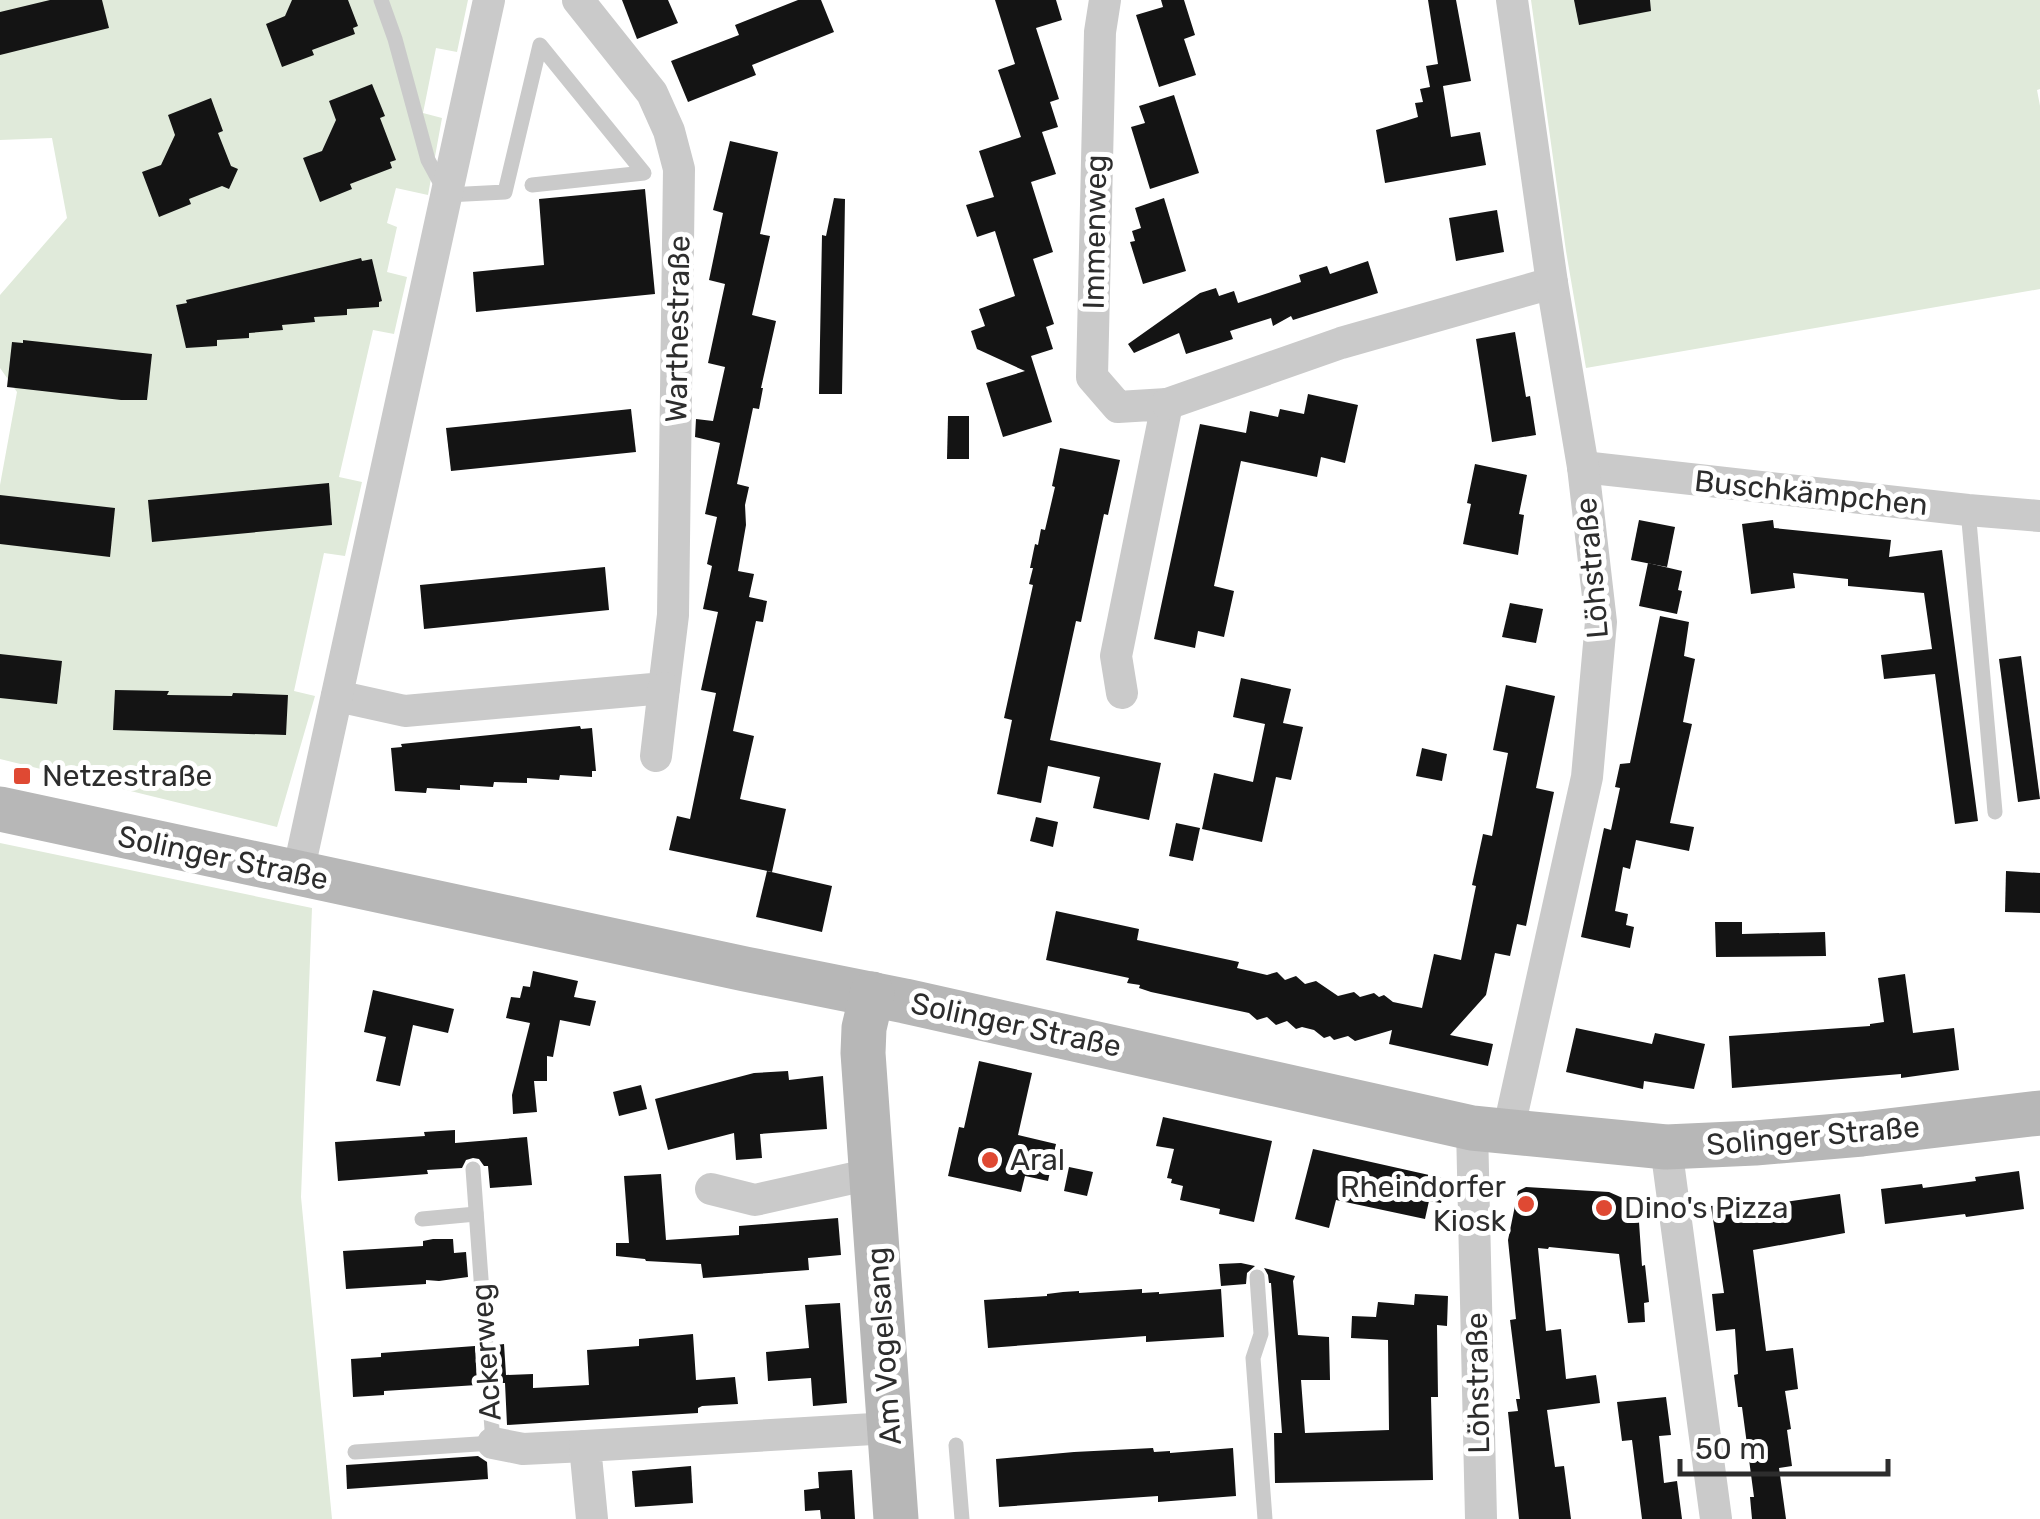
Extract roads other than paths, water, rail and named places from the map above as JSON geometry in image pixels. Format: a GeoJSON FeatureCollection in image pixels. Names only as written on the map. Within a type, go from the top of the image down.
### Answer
{"type":"FeatureCollection","features":[{"type":"Feature","properties":{"kind":"main road","name":"Solinger Straße"},"geometry":{"type":"LineString","coordinates":[[0,808],[1490,1130],[1666,1147],[1826,1137],[2040,1113]]}},
{"type":"Feature","properties":{"kind":"main road","name":"Am Vogelsang"},"geometry":{"type":"LineString","coordinates":[[872,994],[863,1052],[896,1519]]}},
{"type":"Feature","properties":{"kind":"street"},"geometry":{"type":"LineString","coordinates":[[298,873],[489,0]]}},
{"type":"Feature","properties":{"kind":"street","name":"Warthestraße"},"geometry":{"type":"LineString","coordinates":[[578,0],[652,93],[669,131],[679,168],[673,615],[656,756]]}},
{"type":"Feature","properties":{"kind":"street","name":"Immenweg"},"geometry":{"type":"LineString","coordinates":[[1105,0],[1100,32],[1092,377],[1118,407],[1167,404],[1342,343],[1552,283]]}},
{"type":"Feature","properties":{"kind":"street","name":"Löhstraße"},"geometry":{"type":"LineString","coordinates":[[1481,1519],[1490,1130],[1588,777],[1601,622],[1583,467],[1512,0]]}},
{"type":"Feature","properties":{"kind":"street"},"geometry":{"type":"LineString","coordinates":[[1122,694],[1116,656],[1167,404]]}},
{"type":"Feature","properties":{"kind":"street","name":"Buschkämpchen"},"geometry":{"type":"LineString","coordinates":[[1583,467],[2040,516]]}},
{"type":"Feature","properties":{"kind":"street"},"geometry":{"type":"LineString","coordinates":[[337,696],[405,711],[664,688]]}},
{"type":"Feature","properties":{"kind":"street"},"geometry":{"type":"LineString","coordinates":[[1666,1147],[1716,1519]]}},
{"type":"Feature","properties":{"kind":"street"},"geometry":{"type":"LineString","coordinates":[[711,1189],[755,1200],[871,1174]]}},
{"type":"Feature","properties":{"kind":"street","name":"Ackerweg"},"geometry":{"type":"LineString","coordinates":[[493,1443],[523,1449],[890,1428]]}},
{"type":"Feature","properties":{"kind":"street"},"geometry":{"type":"LineString","coordinates":[[585,1446],[592,1519]]}},
{"type":"Feature","properties":{"kind":"lane"},"geometry":{"type":"LineString","coordinates":[[380,0],[395,39],[428,160],[447,195],[506,192],[540,45],[644,174],[532,185]]}},
{"type":"Feature","properties":{"kind":"lane"},"geometry":{"type":"LineString","coordinates":[[1968,510],[1996,812]]}},
{"type":"Feature","properties":{"kind":"lane","name":"Ackerweg"},"geometry":{"type":"LineString","coordinates":[[473,1169],[493,1443]]}},
{"type":"Feature","properties":{"kind":"lane"},"geometry":{"type":"LineString","coordinates":[[422,1218],[476,1214]]}},
{"type":"Feature","properties":{"kind":"lane"},"geometry":{"type":"LineString","coordinates":[[1258,1277],[1261,1334],[1252,1358],[1265,1519]]}},
{"type":"Feature","properties":{"kind":"lane"},"geometry":{"type":"LineString","coordinates":[[355,1452],[493,1443]]}},
{"type":"Feature","properties":{"kind":"lane"},"geometry":{"type":"LineString","coordinates":[[956,1446],[962,1519]]}},
{"type":"Feature","properties":{"kind":"place","name":"Netzestraße"},"geometry":{"type":"Point","coordinates":[22,776]}},
{"type":"Feature","properties":{"kind":"place","name":"Aral"},"geometry":{"type":"Point","coordinates":[990,1160]}},
{"type":"Feature","properties":{"kind":"place","name":"Rheindorfer Kiosk"},"geometry":{"type":"Point","coordinates":[1526,1204]}},
{"type":"Feature","properties":{"kind":"place","name":"Dino's Pizza"},"geometry":{"type":"Point","coordinates":[1604,1208]}}]}
